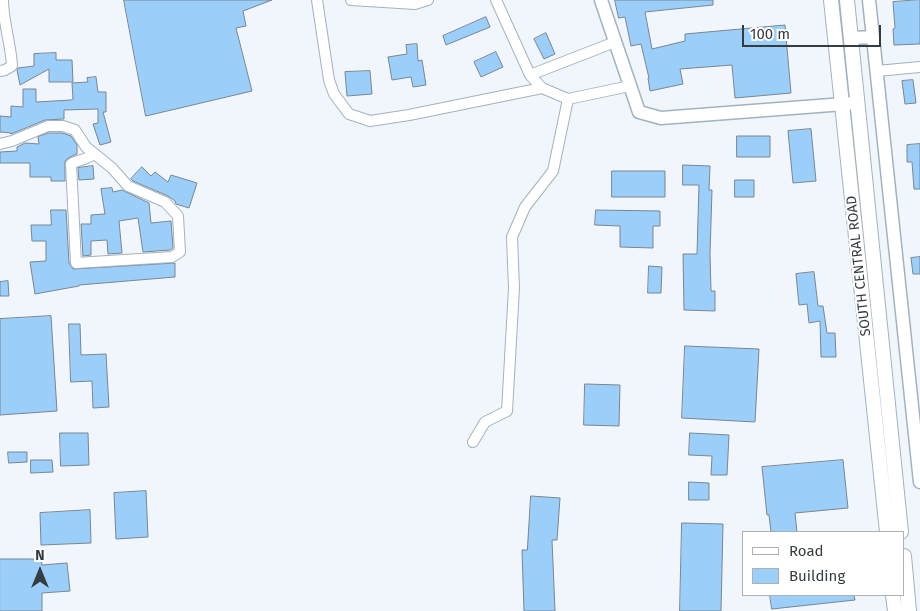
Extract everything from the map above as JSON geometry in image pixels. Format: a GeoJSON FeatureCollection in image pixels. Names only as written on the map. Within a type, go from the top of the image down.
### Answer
{"type":"FeatureCollection","features":[{"type":"Feature","properties":{"kind":"main road","name":"SOUTH CENTRAL ROAD"},"geometry":{"type":"LineString","coordinates":[[832,0],[887,531]]}},
{"type":"Feature","properties":{"kind":"main road","name":"SOUTH CENTRAL ROAD"},"geometry":{"type":"LineString","coordinates":[[847,0],[901,531]]}},
{"type":"Feature","properties":{"kind":"main road"},"geometry":{"type":"LineString","coordinates":[[881,476],[896,474]]}},
{"type":"Feature","properties":{"kind":"main road"},"geometry":{"type":"LineString","coordinates":[[905,567],[909,611]]}},
{"type":"Feature","properties":{"kind":"main road"},"geometry":{"type":"LineString","coordinates":[[893,596],[894,611]]}},
{"type":"Feature","properties":{"kind":"street"},"geometry":{"type":"LineString","coordinates":[[0,71],[12,66],[12,54],[3,10],[3,0]]}},
{"type":"Feature","properties":{"kind":"street"},"geometry":{"type":"LineString","coordinates":[[317,0],[329,80],[334,94],[349,114],[370,121],[410,115],[542,88]]}},
{"type":"Feature","properties":{"kind":"street"},"geometry":{"type":"LineString","coordinates":[[351,0],[415,4],[428,0]]}},
{"type":"Feature","properties":{"kind":"street"},"geometry":{"type":"LineString","coordinates":[[496,0],[530,74],[542,88],[568,99],[630,86]]}},
{"type":"Feature","properties":{"kind":"street"},"geometry":{"type":"LineString","coordinates":[[601,0],[639,112],[661,118],[857,103]]}},
{"type":"Feature","properties":{"kind":"street"},"geometry":{"type":"LineString","coordinates":[[869,0],[920,482]]}},
{"type":"Feature","properties":{"kind":"street"},"geometry":{"type":"LineString","coordinates":[[851,38],[873,36]]}},
{"type":"Feature","properties":{"kind":"street"},"geometry":{"type":"LineString","coordinates":[[530,74],[616,42]]}},
{"type":"Feature","properties":{"kind":"street"},"geometry":{"type":"LineString","coordinates":[[877,71],[920,67]]}},
{"type":"Feature","properties":{"kind":"street"},"geometry":{"type":"LineString","coordinates":[[474,442],[485,422],[507,411],[514,288],[512,237],[525,207],[552,171],[568,99]]}},
{"type":"Feature","properties":{"kind":"street"},"geometry":{"type":"LineString","coordinates":[[0,144],[48,126],[63,126],[75,130],[94,154],[112,168],[128,186],[165,202],[178,216],[180,252],[172,257],[76,263],[70,164],[94,154]]}},
{"type":"Feature","properties":{"kind":"building"},"geometry":{"type":"Polygon","coordinates":[[[124,0],[272,0],[243,11],[246,26],[236,28],[252,91],[146,116],[124,0]]]}},
{"type":"Feature","properties":{"kind":"building"},"geometry":{"type":"Polygon","coordinates":[[[615,0],[713,0],[713,5],[645,12],[652,49],[685,41],[685,34],[785,25],[791,93],[735,98],[732,65],[680,69],[683,84],[650,91],[641,44],[631,46],[625,17],[619,18],[615,0]]]}},
{"type":"Feature","properties":{"kind":"building"},"geometry":{"type":"Polygon","coordinates":[[[920,0],[920,44],[894,45],[893,2],[920,0]]]}},
{"type":"Feature","properties":{"kind":"building"},"geometry":{"type":"Polygon","coordinates":[[[486,17],[490,27],[446,45],[443,36],[486,17]]]}},
{"type":"Feature","properties":{"kind":"building"},"geometry":{"type":"Polygon","coordinates":[[[546,33],[555,54],[544,59],[534,39],[546,33]]]}},
{"type":"Feature","properties":{"kind":"building"},"geometry":{"type":"Polygon","coordinates":[[[417,44],[418,61],[422,60],[426,85],[413,87],[411,77],[392,80],[388,57],[407,54],[406,45],[417,44]]]}},
{"type":"Feature","properties":{"kind":"building"},"geometry":{"type":"Polygon","coordinates":[[[496,52],[503,67],[481,77],[474,62],[496,52]]]}},
{"type":"Feature","properties":{"kind":"building"},"geometry":{"type":"Polygon","coordinates":[[[56,53],[56,60],[72,60],[73,82],[49,82],[49,69],[20,85],[18,68],[34,66],[34,54],[56,53]]]}},
{"type":"Feature","properties":{"kind":"building"},"geometry":{"type":"Polygon","coordinates":[[[370,71],[372,94],[347,96],[345,72],[370,71]]]}},
{"type":"Feature","properties":{"kind":"building"},"geometry":{"type":"Polygon","coordinates":[[[96,77],[98,92],[106,92],[106,112],[103,112],[111,142],[100,145],[93,124],[98,123],[98,109],[64,110],[64,119],[45,120],[11,134],[0,132],[0,116],[11,117],[11,106],[23,107],[23,89],[36,89],[36,102],[71,100],[73,99],[72,83],[88,82],[87,78],[96,77]]]}},
{"type":"Feature","properties":{"kind":"building"},"geometry":{"type":"Polygon","coordinates":[[[913,80],[916,103],[905,104],[902,81],[913,80]]]}},
{"type":"Feature","properties":{"kind":"building"},"geometry":{"type":"Polygon","coordinates":[[[811,129],[816,181],[793,183],[788,131],[811,129]]]}},
{"type":"Feature","properties":{"kind":"building"},"geometry":{"type":"Polygon","coordinates":[[[49,133],[62,133],[71,136],[77,145],[77,154],[65,161],[65,181],[51,181],[51,177],[30,177],[30,163],[0,163],[0,152],[17,151],[17,147],[25,143],[39,144],[38,137],[49,133]]]}},
{"type":"Feature","properties":{"kind":"building"},"geometry":{"type":"Polygon","coordinates":[[[737,136],[770,136],[770,157],[737,157],[737,136]]]}},
{"type":"Feature","properties":{"kind":"building"},"geometry":{"type":"Polygon","coordinates":[[[920,144],[920,189],[914,189],[912,162],[907,162],[907,145],[920,144]]]}},
{"type":"Feature","properties":{"kind":"building"},"geometry":{"type":"Polygon","coordinates":[[[683,165],[710,166],[709,190],[712,190],[711,291],[715,291],[715,311],[684,310],[683,254],[697,254],[699,185],[683,185],[683,165]]]}},
{"type":"Feature","properties":{"kind":"building"},"geometry":{"type":"Polygon","coordinates":[[[93,166],[94,179],[79,180],[78,168],[93,166]]]}},
{"type":"Feature","properties":{"kind":"building"},"geometry":{"type":"Polygon","coordinates":[[[142,167],[151,176],[155,172],[168,182],[171,175],[197,183],[189,208],[176,204],[168,196],[133,181],[131,179],[142,167]]]}},
{"type":"Feature","properties":{"kind":"building"},"geometry":{"type":"Polygon","coordinates":[[[612,171],[665,171],[665,197],[612,197],[612,171]]]}},
{"type":"Feature","properties":{"kind":"building"},"geometry":{"type":"Polygon","coordinates":[[[735,180],[754,180],[754,197],[735,197],[735,180]]]}},
{"type":"Feature","properties":{"kind":"building"},"geometry":{"type":"Polygon","coordinates":[[[112,188],[113,192],[122,190],[149,203],[151,223],[171,221],[173,248],[170,250],[143,252],[138,218],[119,221],[122,253],[108,254],[107,240],[91,241],[91,255],[83,256],[81,224],[91,224],[91,215],[105,214],[101,189],[112,188]]]}},
{"type":"Feature","properties":{"kind":"building"},"geometry":{"type":"Polygon","coordinates":[[[51,210],[66,210],[69,263],[73,269],[175,263],[175,277],[79,285],[35,294],[30,262],[46,261],[46,241],[32,241],[31,225],[51,225],[51,210]]]}},
{"type":"Feature","properties":{"kind":"building"},"geometry":{"type":"Polygon","coordinates":[[[596,210],[660,211],[660,226],[653,226],[653,248],[620,247],[620,226],[595,225],[596,210]]]}},
{"type":"Feature","properties":{"kind":"building"},"geometry":{"type":"Polygon","coordinates":[[[920,257],[920,274],[913,274],[911,258],[920,257]]]}},
{"type":"Feature","properties":{"kind":"building"},"geometry":{"type":"Polygon","coordinates":[[[649,266],[662,267],[661,293],[648,293],[649,266]]]}},
{"type":"Feature","properties":{"kind":"building"},"geometry":{"type":"Polygon","coordinates":[[[814,272],[818,306],[823,306],[827,333],[835,333],[836,357],[821,357],[820,321],[809,323],[807,304],[799,305],[796,274],[814,272]]]}},
{"type":"Feature","properties":{"kind":"building"},"geometry":{"type":"Polygon","coordinates":[[[8,281],[9,296],[0,296],[0,282],[8,281]]]}},
{"type":"Feature","properties":{"kind":"building"},"geometry":{"type":"Polygon","coordinates":[[[51,316],[57,411],[0,415],[0,319],[51,316]]]}},
{"type":"Feature","properties":{"kind":"building"},"geometry":{"type":"Polygon","coordinates":[[[69,324],[80,324],[81,355],[106,354],[109,407],[93,408],[92,381],[71,382],[69,324]]]}},
{"type":"Feature","properties":{"kind":"building"},"geometry":{"type":"Polygon","coordinates":[[[685,346],[759,349],[755,422],[682,418],[685,346]]]}},
{"type":"Feature","properties":{"kind":"building"},"geometry":{"type":"Polygon","coordinates":[[[585,384],[620,385],[619,426],[584,425],[585,384]]]}},
{"type":"Feature","properties":{"kind":"building"},"geometry":{"type":"Polygon","coordinates":[[[60,433],[88,433],[89,465],[61,466],[60,433]]]}},
{"type":"Feature","properties":{"kind":"building"},"geometry":{"type":"Polygon","coordinates":[[[690,433],[729,435],[727,475],[711,475],[712,456],[689,455],[690,433]]]}},
{"type":"Feature","properties":{"kind":"building"},"geometry":{"type":"Polygon","coordinates":[[[8,452],[27,452],[27,462],[9,463],[8,452]]]}},
{"type":"Feature","properties":{"kind":"building"},"geometry":{"type":"Polygon","coordinates":[[[31,460],[52,460],[53,472],[31,473],[31,460]]]}},
{"type":"Feature","properties":{"kind":"building"},"geometry":{"type":"Polygon","coordinates":[[[843,460],[848,508],[795,513],[797,531],[771,531],[769,515],[767,515],[762,467],[843,460]]]}},
{"type":"Feature","properties":{"kind":"building"},"geometry":{"type":"Polygon","coordinates":[[[689,482],[709,483],[709,500],[689,500],[689,482]]]}},
{"type":"Feature","properties":{"kind":"building"},"geometry":{"type":"Polygon","coordinates":[[[146,491],[148,537],[116,539],[114,493],[146,491]]]}},
{"type":"Feature","properties":{"kind":"building"},"geometry":{"type":"Polygon","coordinates":[[[531,496],[560,498],[557,540],[552,540],[555,611],[524,611],[522,550],[527,550],[531,496]]]}},
{"type":"Feature","properties":{"kind":"building"},"geometry":{"type":"Polygon","coordinates":[[[90,510],[91,543],[41,545],[40,513],[90,510]]]}},
{"type":"Feature","properties":{"kind":"building"},"geometry":{"type":"Polygon","coordinates":[[[682,523],[723,524],[721,611],[680,611],[682,523]]]}},
{"type":"Feature","properties":{"kind":"building"},"geometry":{"type":"Polygon","coordinates":[[[0,559],[41,559],[42,565],[67,563],[70,591],[42,593],[42,611],[0,611],[0,559]]]}},
{"type":"Feature","properties":{"kind":"building"},"geometry":{"type":"Polygon","coordinates":[[[770,596],[854,596],[855,600],[772,609],[770,596]]]}}]}
